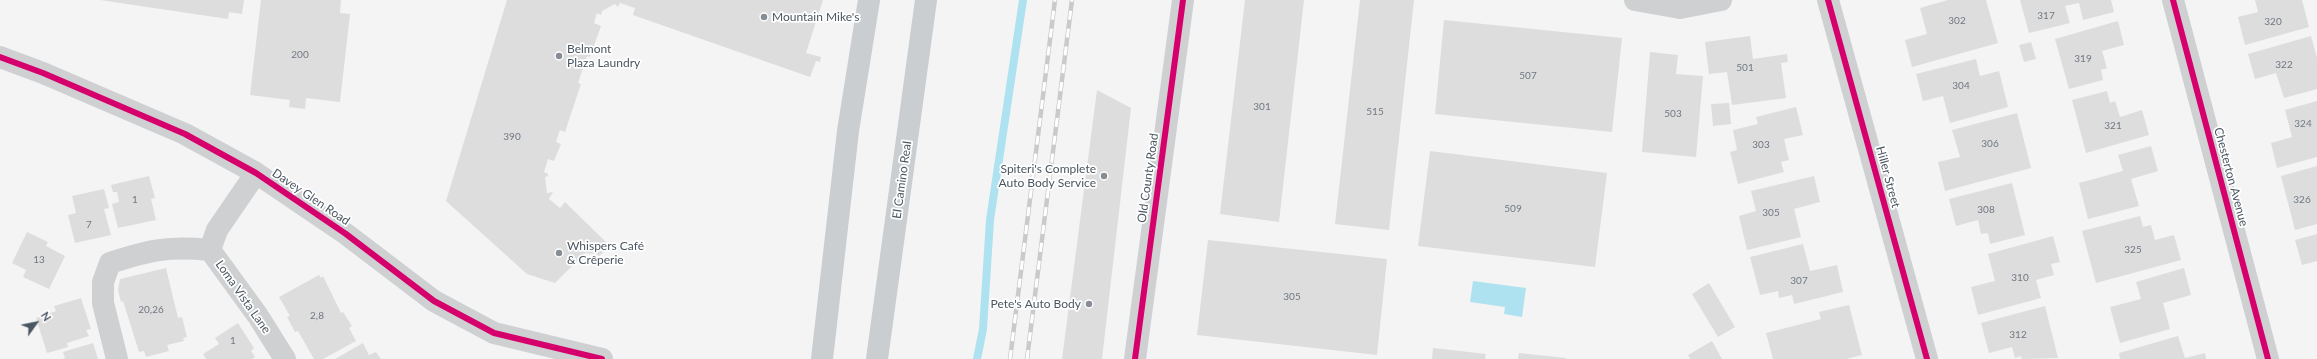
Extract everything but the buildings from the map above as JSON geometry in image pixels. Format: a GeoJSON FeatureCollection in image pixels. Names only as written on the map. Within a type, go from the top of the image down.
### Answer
{"type":"FeatureCollection","features":[{"type":"Feature","properties":{"kind":"main road"},"geometry":{"type":"LineString","coordinates":[[822,359],[848,131],[869,0]]}},
{"type":"Feature","properties":{"kind":"main road","name":"El Camino Real"},"geometry":{"type":"LineString","coordinates":[[877,359],[926,0]]}},
{"type":"Feature","properties":{"kind":"street","name":"Old County Road"},"geometry":{"type":"LineString","coordinates":[[1135,359],[1183,0]]}},
{"type":"Feature","properties":{"kind":"street"},"geometry":{"type":"LineString","coordinates":[[1635,0],[1680,8],[1721,0]]}},
{"type":"Feature","properties":{"kind":"street","name":"Hiller Street"},"geometry":{"type":"LineString","coordinates":[[1828,0],[1927,359]]}},
{"type":"Feature","properties":{"kind":"street","name":"Chesterton Avenue"},"geometry":{"type":"LineString","coordinates":[[2173,0],[2268,359]]}},
{"type":"Feature","properties":{"kind":"street","name":"Davey Glen Road"},"geometry":{"type":"LineString","coordinates":[[0,57],[44,74],[184,134],[256,173],[346,234],[434,301],[494,333],[602,359]]}},
{"type":"Feature","properties":{"kind":"street","name":"Loma Vista Lane"},"geometry":{"type":"LineString","coordinates":[[256,173],[217,230],[210,250],[258,316],[285,359]]}},
{"type":"Feature","properties":{"kind":"street"},"geometry":{"type":"LineString","coordinates":[[117,359],[103,303],[103,282],[110,263],[144,252],[178,247],[210,250]]}},
{"type":"Feature","properties":{"kind":"water"},"geometry":{"type":"Polygon","coordinates":[[[1473,281],[1526,288],[1522,317],[1504,314],[1505,307],[1470,302],[1473,281]]]}},
{"type":"Feature","properties":{"kind":"waterway"},"geometry":{"type":"LineString","coordinates":[[977,359],[983,329],[990,220],[1023,0]]}},
{"type":"Feature","properties":{"kind":"railway"},"geometry":{"type":"LineString","coordinates":[[1010,359],[1055,0]]}},
{"type":"Feature","properties":{"kind":"railway"},"geometry":{"type":"LineString","coordinates":[[1027,359],[1072,0]]}},
{"type":"Feature","properties":{"kind":"cycle path"},"geometry":{"type":"LineString","coordinates":[[1135,359],[1183,0]]}},
{"type":"Feature","properties":{"kind":"cycle path"},"geometry":{"type":"LineString","coordinates":[[1828,0],[1927,359]]}},
{"type":"Feature","properties":{"kind":"cycle path"},"geometry":{"type":"LineString","coordinates":[[2173,0],[2268,359]]}},
{"type":"Feature","properties":{"kind":"cycle path"},"geometry":{"type":"LineString","coordinates":[[0,57],[43,73],[185,134],[256,173],[346,234],[434,301],[494,333],[602,359]]}},
{"type":"Feature","properties":{"kind":"place","name":"Mountain Mike's"},"geometry":{"type":"Point","coordinates":[764,17]}},
{"type":"Feature","properties":{"kind":"place","name":"Belmont Plaza Laundry"},"geometry":{"type":"Point","coordinates":[559,56]}},
{"type":"Feature","properties":{"kind":"place","name":"Spiteri's Complete Auto Body Service"},"geometry":{"type":"Point","coordinates":[1104,176]}},
{"type":"Feature","properties":{"kind":"place","name":"Whispers Café & Crêperie"},"geometry":{"type":"Point","coordinates":[559,253]}},
{"type":"Feature","properties":{"kind":"place","name":"Pete's Auto Body"},"geometry":{"type":"Point","coordinates":[1089,304]}}]}
